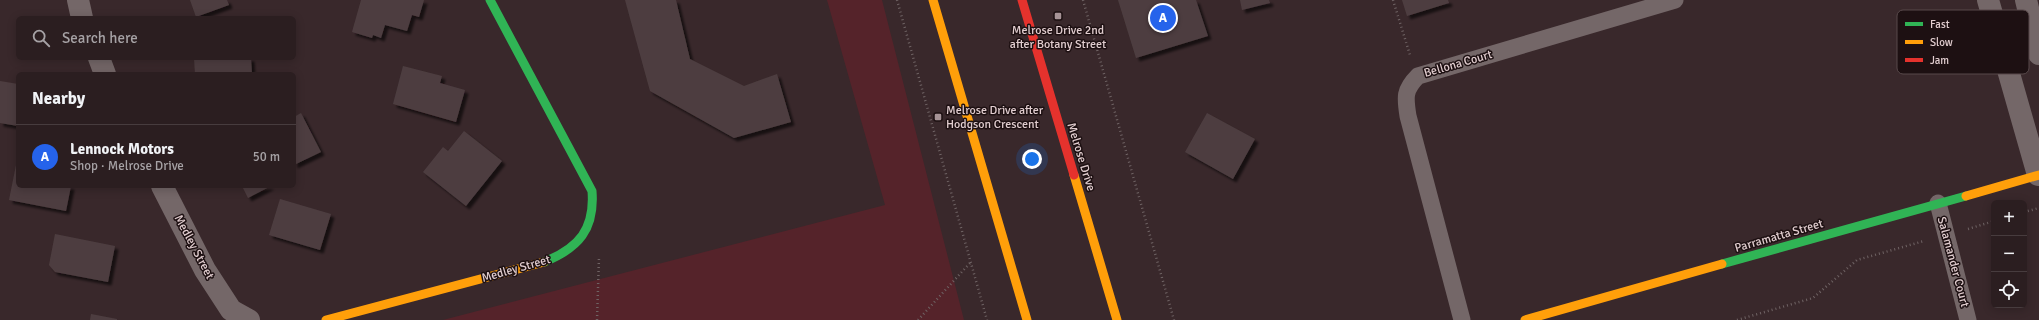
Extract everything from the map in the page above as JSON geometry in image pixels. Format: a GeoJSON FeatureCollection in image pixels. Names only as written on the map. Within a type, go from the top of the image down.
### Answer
{"type":"FeatureCollection","features":[{"type":"Feature","properties":{"kind":"street"},"geometry":{"type":"LineString","coordinates":[[78,0],[82,16]]}},
{"type":"Feature","properties":{"kind":"street"},"geometry":{"type":"LineString","coordinates":[[490,0],[592,191],[594,203],[589,229]]}},
{"type":"Feature","properties":{"kind":"street"},"geometry":{"type":"LineString","coordinates":[[933,0],[1026,320]]}},
{"type":"Feature","properties":{"kind":"street","name":"Melrose Drive"},"geometry":{"type":"LineString","coordinates":[[1022,0],[1117,320]]}},
{"type":"Feature","properties":{"kind":"street"},"geometry":{"type":"LineString","coordinates":[[1988,0],[1991,10]]}},
{"type":"Feature","properties":{"kind":"street"},"geometry":{"type":"LineString","coordinates":[[2026,0],[2029,10]]}},
{"type":"Feature","properties":{"kind":"street"},"geometry":{"type":"LineString","coordinates":[[2029,11],[2038,45]]}},
{"type":"Feature","properties":{"kind":"street"},"geometry":{"type":"LineString","coordinates":[[99,60],[104,72]]}},
{"type":"Feature","properties":{"kind":"street"},"geometry":{"type":"LineString","coordinates":[[2010,74],[2039,175]]}},
{"type":"Feature","properties":{"kind":"street","name":"Parramatta Street"},"geometry":{"type":"LineString","coordinates":[[1525,320],[2039,175]]}},
{"type":"Feature","properties":{"kind":"street","name":"Medley Street"},"geometry":{"type":"LineString","coordinates":[[163,188],[205,270],[231,310],[249,320]]}},
{"type":"Feature","properties":{"kind":"street","name":"Medley Street"},"geometry":{"type":"LineString","coordinates":[[326,320],[556,258],[571,249],[589,229]]}},
{"type":"Feature","properties":{"kind":"lane","name":"Bellona Court"},"geometry":{"type":"LineString","coordinates":[[1462,320],[1408,116],[1405,98],[1409,85],[1418,76],[1675,0]]}},
{"type":"Feature","properties":{"kind":"lane","name":"Salamander Court"},"geometry":{"type":"LineString","coordinates":[[1938,203],[1968,320]]}},
{"type":"Feature","properties":{"kind":"path"},"geometry":{"type":"LineString","coordinates":[[897,0],[987,320]]}},
{"type":"Feature","properties":{"kind":"path"},"geometry":{"type":"LineString","coordinates":[[1083,0],[1174,320]]}},
{"type":"Feature","properties":{"kind":"path"},"geometry":{"type":"LineString","coordinates":[[1393,0],[1404,38],[1418,76]]}},
{"type":"Feature","properties":{"kind":"path"},"geometry":{"type":"LineString","coordinates":[[2027,211],[2039,208]]}},
{"type":"Feature","properties":{"kind":"path"},"geometry":{"type":"LineString","coordinates":[[589,229],[599,252],[597,320]]}},
{"type":"Feature","properties":{"kind":"path"},"geometry":{"type":"LineString","coordinates":[[1737,320],[1813,298],[1857,260]]}},
{"type":"Feature","properties":{"kind":"path"},"geometry":{"type":"LineString","coordinates":[[918,320],[971,263]]}},
{"type":"Feature","properties":{"kind":"shaded area"},"geometry":{"type":"Polygon","coordinates":[[[827,0],[882,0],[964,320],[443,320],[885,205],[827,0]]]}},
{"type":"Feature","properties":{"kind":"building"},"geometry":{"type":"Polygon","coordinates":[[[190,0],[227,0],[229,5],[196,16],[190,0]]]}},
{"type":"Feature","properties":{"kind":"building"},"geometry":{"type":"Polygon","coordinates":[[[361,0],[424,0],[419,17],[412,15],[407,31],[385,25],[381,38],[373,35],[372,38],[352,32],[361,0]]]}},
{"type":"Feature","properties":{"kind":"building"},"geometry":{"type":"Polygon","coordinates":[[[625,0],[676,0],[690,59],[744,86],[777,74],[791,122],[734,138],[650,91],[625,0]]]}},
{"type":"Feature","properties":{"kind":"building"},"geometry":{"type":"Polygon","coordinates":[[[1118,0],[1196,0],[1208,36],[1136,58],[1118,0]]]}},
{"type":"Feature","properties":{"kind":"building"},"geometry":{"type":"Polygon","coordinates":[[[1240,0],[1269,0],[1270,3],[1242,10],[1240,0]]]}},
{"type":"Feature","properties":{"kind":"building"},"geometry":{"type":"Polygon","coordinates":[[[1402,0],[1448,0],[1449,3],[1407,16],[1402,0]]]}},
{"type":"Feature","properties":{"kind":"building"},"geometry":{"type":"Polygon","coordinates":[[[194,60],[251,60],[252,72],[195,72],[194,60]]]}},
{"type":"Feature","properties":{"kind":"building"},"geometry":{"type":"Polygon","coordinates":[[[403,66],[442,76],[440,83],[465,90],[456,122],[393,104],[403,66]]]}},
{"type":"Feature","properties":{"kind":"building"},"geometry":{"type":"Polygon","coordinates":[[[0,81],[16,84],[16,126],[0,123],[0,81]]]}},
{"type":"Feature","properties":{"kind":"building"},"geometry":{"type":"Polygon","coordinates":[[[301,113],[321,152],[296,164],[296,116],[301,113]]]}},
{"type":"Feature","properties":{"kind":"building"},"geometry":{"type":"Polygon","coordinates":[[[1207,113],[1255,139],[1233,179],[1185,152],[1207,113]]]}},
{"type":"Feature","properties":{"kind":"building"},"geometry":{"type":"Polygon","coordinates":[[[464,131],[502,161],[466,206],[423,172],[443,147],[448,151],[464,131]]]}},
{"type":"Feature","properties":{"kind":"building"},"geometry":{"type":"Polygon","coordinates":[[[16,165],[16,188],[71,188],[66,211],[9,200],[16,165]]]}},
{"type":"Feature","properties":{"kind":"building"},"geometry":{"type":"Polygon","coordinates":[[[243,188],[267,188],[248,198],[243,188]]]}},
{"type":"Feature","properties":{"kind":"building"},"geometry":{"type":"Polygon","coordinates":[[[280,199],[331,214],[320,250],[269,235],[280,199]]]}},
{"type":"Feature","properties":{"kind":"building"},"geometry":{"type":"Polygon","coordinates":[[[55,234],[115,246],[108,282],[55,272],[49,265],[55,234]]]}},
{"type":"Feature","properties":{"kind":"building"},"geometry":{"type":"Polygon","coordinates":[[[91,314],[117,319],[117,320],[90,320],[91,314]]]}},
{"type":"Feature","properties":{"kind":"traffic: fast"},"geometry":{"type":"LineString","coordinates":[[490,0],[592,191],[591,216],[582,236],[567,250],[544,262]]}},
{"type":"Feature","properties":{"kind":"traffic: fast"},"geometry":{"type":"LineString","coordinates":[[1722,264],[1966,196]]}},
{"type":"Feature","properties":{"kind":"traffic: slow"},"geometry":{"type":"LineString","coordinates":[[933,0],[1027,320]]}},
{"type":"Feature","properties":{"kind":"traffic: slow"},"geometry":{"type":"LineString","coordinates":[[1074,175],[1117,320]]}},
{"type":"Feature","properties":{"kind":"traffic: slow"},"geometry":{"type":"LineString","coordinates":[[1966,196],[2039,175]]}},
{"type":"Feature","properties":{"kind":"traffic: slow"},"geometry":{"type":"LineString","coordinates":[[326,320],[544,262]]}},
{"type":"Feature","properties":{"kind":"traffic: slow"},"geometry":{"type":"LineString","coordinates":[[1525,320],[1722,264]]}},
{"type":"Feature","properties":{"kind":"traffic: jam"},"geometry":{"type":"LineString","coordinates":[[1022,0],[1074,175]]}},
{"type":"Feature","properties":{"kind":"place","name":"Melrose Drive 2nd after Botany Street"},"geometry":{"type":"Point","coordinates":[1058,16]}},
{"type":"Feature","properties":{"kind":"place","name":"Lennock Motors"},"geometry":{"type":"Point","coordinates":[1163,18]}},
{"type":"Feature","properties":{"kind":"place","name":"Melrose Drive after Hodgson Crescent"},"geometry":{"type":"Point","coordinates":[938,117]}}]}
